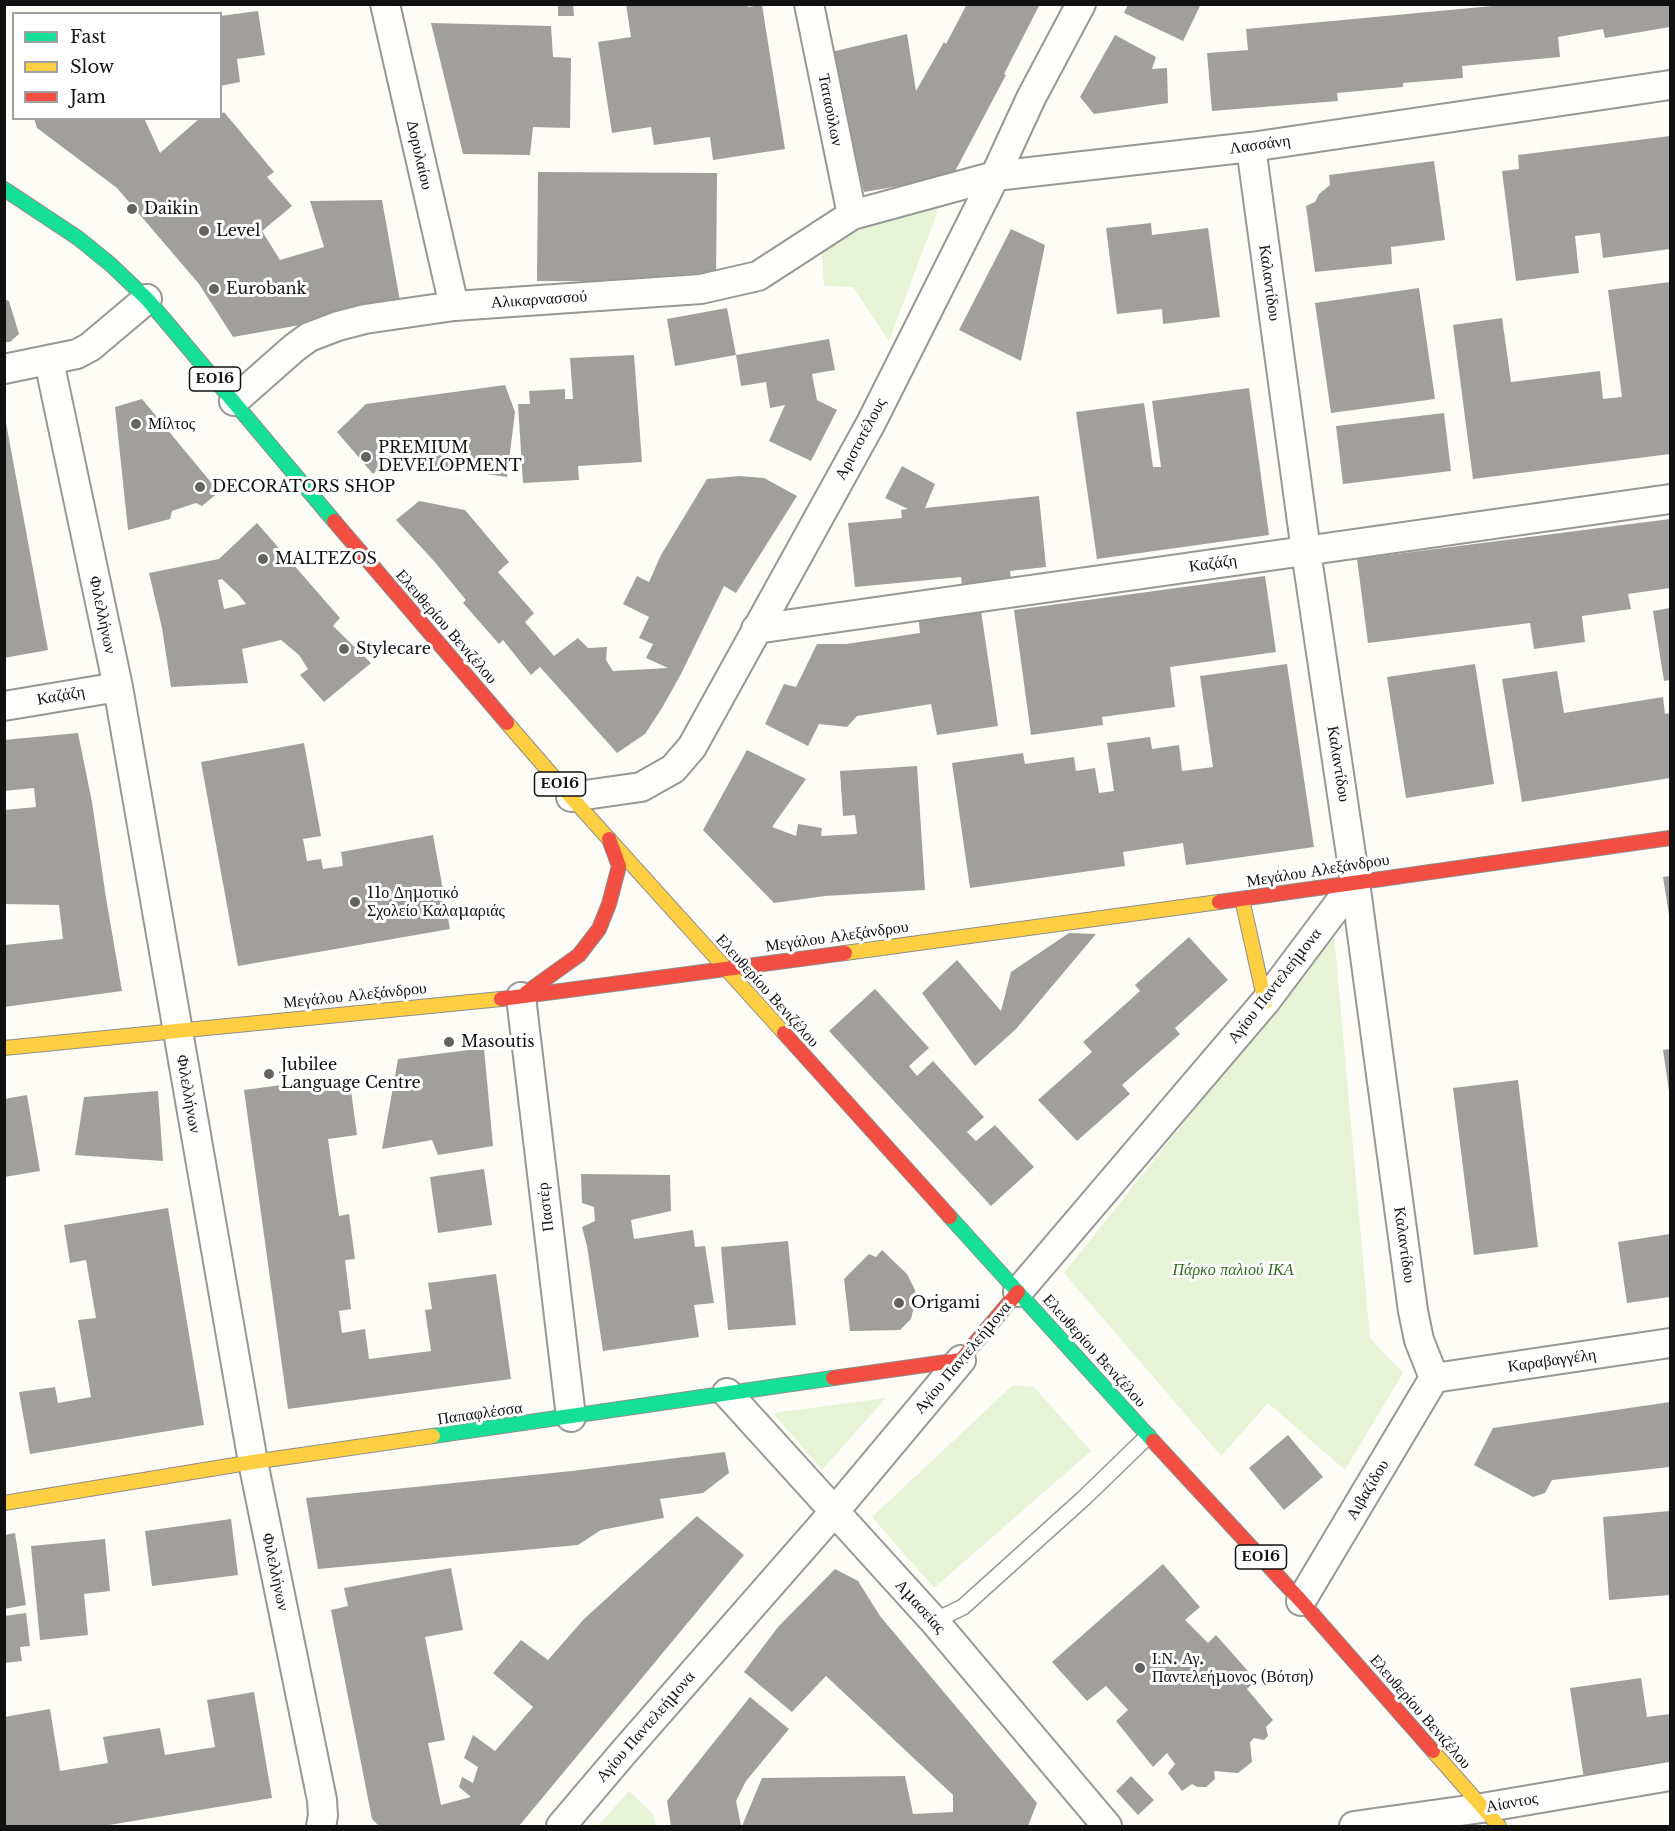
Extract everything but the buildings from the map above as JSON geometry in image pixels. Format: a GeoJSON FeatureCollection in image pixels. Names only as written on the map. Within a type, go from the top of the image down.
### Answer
{"type":"FeatureCollection","features":[{"type":"Feature","properties":{"kind":"main road","name":"Ελευθερίου Βενιζέλου"},"geometry":{"type":"LineString","coordinates":[[4,189],[78,238],[147,299],[398,597],[571,797],[1148,1436],[1301,1601],[1490,1817]]}},
{"type":"Feature","properties":{"kind":"main road","name":"Μεγάλου Αλεξάνδρου"},"geometry":{"type":"LineString","coordinates":[[4,1048],[521,997],[1671,838]]}},
{"type":"Feature","properties":{"kind":"main road"},"geometry":{"type":"LineString","coordinates":[[521,997],[579,955],[599,929],[609,904],[619,866],[609,839]]}},
{"type":"Feature","properties":{"kind":"main road"},"geometry":{"type":"LineString","coordinates":[[1242,899],[1265,1002]]}},
{"type":"Feature","properties":{"kind":"main road","name":"Αγίου Παντελεήμονα"},"geometry":{"type":"LineString","coordinates":[[961,1360],[1018,1292]]}},
{"type":"Feature","properties":{"kind":"main road","name":"Παπαφλέσσα"},"geometry":{"type":"LineString","coordinates":[[4,1503],[253,1462],[961,1360]]}},
{"type":"Feature","properties":{"kind":"street","name":"Δορυλαίου"},"geometry":{"type":"LineString","coordinates":[[385,4],[454,306]]}},
{"type":"Feature","properties":{"kind":"street","name":"Ταταούλων"},"geometry":{"type":"LineString","coordinates":[[809,4],[852,215]]}},
{"type":"Feature","properties":{"kind":"street","name":"Αριστοτέλους"},"geometry":{"type":"LineString","coordinates":[[571,797],[641,787],[673,769],[692,747],[871,423],[995,176],[1031,98],[1081,4]]}},
{"type":"Feature","properties":{"kind":"street","name":"Λασσάνη"},"geometry":{"type":"LineString","coordinates":[[852,215],[995,176],[1251,147],[1671,85]]}},
{"type":"Feature","properties":{"kind":"street","name":"Καλαντίδου"},"geometry":{"type":"LineString","coordinates":[[1251,147],[1413,1311],[1419,1340],[1434,1378]]}},
{"type":"Feature","properties":{"kind":"street","name":"Αλικαρνασσού"},"geometry":{"type":"LineString","coordinates":[[234,401],[309,337],[338,326],[365,319],[454,306],[700,289],[758,276],[852,215]]}},
{"type":"Feature","properties":{"kind":"street"},"geometry":{"type":"LineString","coordinates":[[4,369],[77,354],[90,347],[147,299]]}},
{"type":"Feature","properties":{"kind":"street","name":"Φιλελλήνων"},"geometry":{"type":"LineString","coordinates":[[49,361],[118,687],[253,1462],[322,1800],[321,1827]]}},
{"type":"Feature","properties":{"kind":"street","name":"Καζάζη"},"geometry":{"type":"LineString","coordinates":[[756,629],[1671,499]]}},
{"type":"Feature","properties":{"kind":"street","name":"Καζάζη"},"geometry":{"type":"LineString","coordinates":[[4,706],[118,687]]}},
{"type":"Feature","properties":{"kind":"street","name":"Αγίου Παντελεήμονα"},"geometry":{"type":"LineString","coordinates":[[1018,1292],[1265,1002],[1355,882]]}},
{"type":"Feature","properties":{"kind":"street","name":"Παστέρ"},"geometry":{"type":"LineString","coordinates":[[521,997],[571,1417]]}},
{"type":"Feature","properties":{"kind":"street","name":"Καραβαγγέλη"},"geometry":{"type":"LineString","coordinates":[[1434,1378],[1671,1343]]}},
{"type":"Feature","properties":{"kind":"street","name":"Αγίου Παντελεήμονα"},"geometry":{"type":"LineString","coordinates":[[561,1827],[834,1512],[961,1360]]}},
{"type":"Feature","properties":{"kind":"street","name":"Αιβαζίδου"},"geometry":{"type":"LineString","coordinates":[[1301,1601],[1434,1378]]}},
{"type":"Feature","properties":{"kind":"street","name":"Αμασείας"},"geometry":{"type":"LineString","coordinates":[[728,1393],[934,1621],[1107,1827]]}},
{"type":"Feature","properties":{"kind":"street","name":"Αίαντος"},"geometry":{"type":"LineString","coordinates":[[1353,1827],[1490,1817],[1671,1776]]}},
{"type":"Feature","properties":{"kind":"lane"},"geometry":{"type":"LineString","coordinates":[[934,1621],[963,1607],[1084,1498],[1148,1436]]}},
{"type":"Feature","properties":{"kind":"green space"},"geometry":{"type":"Polygon","coordinates":[[[943,197],[889,341],[853,287],[824,286],[820,226],[943,197]]]}},
{"type":"Feature","properties":{"kind":"green space","name":"Πάρκο παλιού ΙΚΑ"},"geometry":{"type":"Polygon","coordinates":[[[1334,934],[1370,1338],[1403,1373],[1345,1470],[1268,1403],[1221,1456],[1064,1273],[1334,934]]]}},
{"type":"Feature","properties":{"kind":"green space"},"geometry":{"type":"Polygon","coordinates":[[[1013,1385],[1034,1387],[1091,1451],[934,1588],[872,1517],[1013,1385]]]}},
{"type":"Feature","properties":{"kind":"green space"},"geometry":{"type":"Polygon","coordinates":[[[886,1398],[822,1470],[773,1413],[886,1398]]]}},
{"type":"Feature","properties":{"kind":"green space"},"geometry":{"type":"Polygon","coordinates":[[[629,1791],[653,1814],[656,1826],[598,1826],[629,1791]]]}},
{"type":"Feature","properties":{"kind":"traffic: fast"},"geometry":{"type":"LineString","coordinates":[[4,189],[78,238],[147,299],[334,521]]}},
{"type":"Feature","properties":{"kind":"traffic: fast"},"geometry":{"type":"LineString","coordinates":[[950,1217],[1153,1441]]}},
{"type":"Feature","properties":{"kind":"traffic: fast"},"geometry":{"type":"LineString","coordinates":[[433,1436],[833,1378]]}},
{"type":"Feature","properties":{"kind":"traffic: slow"},"geometry":{"type":"LineString","coordinates":[[507,723],[784,1033]]}},
{"type":"Feature","properties":{"kind":"traffic: slow"},"geometry":{"type":"LineString","coordinates":[[1242,899],[1265,1002]]}},
{"type":"Feature","properties":{"kind":"traffic: slow"},"geometry":{"type":"LineString","coordinates":[[845,953],[1219,902]]}},
{"type":"Feature","properties":{"kind":"traffic: slow"},"geometry":{"type":"LineString","coordinates":[[4,1048],[501,999]]}},
{"type":"Feature","properties":{"kind":"traffic: slow"},"geometry":{"type":"LineString","coordinates":[[4,1503],[253,1462],[433,1436]]}},
{"type":"Feature","properties":{"kind":"traffic: slow"},"geometry":{"type":"LineString","coordinates":[[1433,1751],[1499,1826]]}},
{"type":"Feature","properties":{"kind":"traffic: jam"},"geometry":{"type":"LineString","coordinates":[[334,521],[507,723]]}},
{"type":"Feature","properties":{"kind":"traffic: jam"},"geometry":{"type":"LineString","coordinates":[[1219,902],[1670,838]]}},
{"type":"Feature","properties":{"kind":"traffic: jam"},"geometry":{"type":"LineString","coordinates":[[526,993],[579,955],[599,929],[609,904],[619,866],[609,839]]}},
{"type":"Feature","properties":{"kind":"traffic: jam"},"geometry":{"type":"LineString","coordinates":[[501,999],[845,953]]}},
{"type":"Feature","properties":{"kind":"traffic: jam"},"geometry":{"type":"LineString","coordinates":[[784,1033],[950,1217]]}},
{"type":"Feature","properties":{"kind":"traffic: jam"},"geometry":{"type":"LineString","coordinates":[[833,1378],[961,1360],[1018,1292]]}},
{"type":"Feature","properties":{"kind":"traffic: jam"},"geometry":{"type":"LineString","coordinates":[[1153,1441],[1301,1601],[1433,1751]]}},
{"type":"Feature","properties":{"kind":"place","name":"Daikin"},"geometry":{"type":"Point","coordinates":[132,209]}},
{"type":"Feature","properties":{"kind":"place","name":"Level"},"geometry":{"type":"Point","coordinates":[204,231]}},
{"type":"Feature","properties":{"kind":"place","name":"Eurobank"},"geometry":{"type":"Point","coordinates":[214,289]}},
{"type":"Feature","properties":{"kind":"place","name":"Μίλτος"},"geometry":{"type":"Point","coordinates":[136,424]}},
{"type":"Feature","properties":{"kind":"place","name":"PREMIUM DEVELOPMENT"},"geometry":{"type":"Point","coordinates":[366,457]}},
{"type":"Feature","properties":{"kind":"place","name":"DECORATORS SHOP"},"geometry":{"type":"Point","coordinates":[200,487]}},
{"type":"Feature","properties":{"kind":"place","name":"MALTEZOS"},"geometry":{"type":"Point","coordinates":[263,559]}},
{"type":"Feature","properties":{"kind":"place","name":"Stylecare"},"geometry":{"type":"Point","coordinates":[344,649]}},
{"type":"Feature","properties":{"kind":"place","name":"11ο Δημοτικό Σχολείο Καλαμαριάς"},"geometry":{"type":"Point","coordinates":[355,902]}},
{"type":"Feature","properties":{"kind":"place","name":"Masoutis"},"geometry":{"type":"Point","coordinates":[449,1042]}},
{"type":"Feature","properties":{"kind":"place","name":"Jubilee Language Centre"},"geometry":{"type":"Point","coordinates":[269,1074]}},
{"type":"Feature","properties":{"kind":"place","name":"Origami"},"geometry":{"type":"Point","coordinates":[899,1303]}},
{"type":"Feature","properties":{"kind":"place","name":"Ι.Ν. Αγ. Παντελεήμονος (Βότση)"},"geometry":{"type":"Point","coordinates":[1140,1668]}}]}
